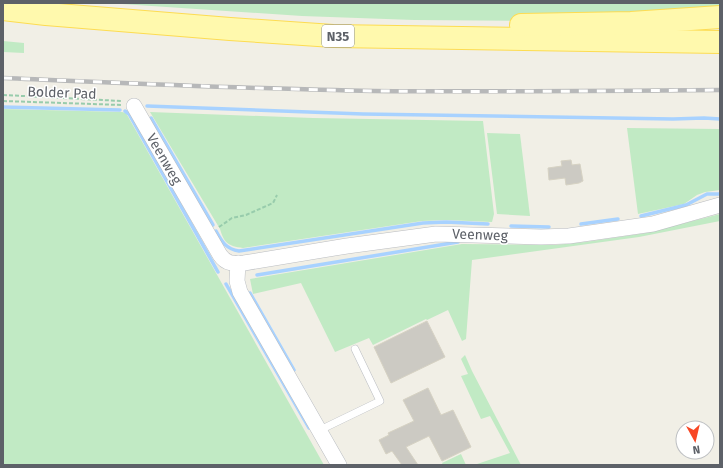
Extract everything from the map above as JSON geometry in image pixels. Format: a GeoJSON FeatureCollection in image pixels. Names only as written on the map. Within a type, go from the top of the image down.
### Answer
{"type":"FeatureCollection","features":[{"type":"Feature","properties":{"kind":"main road","name":"N35"},"geometry":{"type":"LineString","coordinates":[[50,3],[240,19],[434,26],[631,23],[720,17]]}},
{"type":"Feature","properties":{"kind":"main road","name":"N35"},"geometry":{"type":"LineString","coordinates":[[3,9],[46,14],[333,36],[720,42]]}},
{"type":"Feature","properties":{"kind":"street","name":"Veenweg"},"geometry":{"type":"LineString","coordinates":[[127,106],[224,260],[232,263],[429,234],[443,233],[541,237],[570,236],[653,224],[720,205]]}},
{"type":"Feature","properties":{"kind":"street"},"geometry":{"type":"LineString","coordinates":[[238,263],[237,281],[240,292],[339,465]]}},
{"type":"Feature","properties":{"kind":"lane"},"geometry":{"type":"LineString","coordinates":[[320,430],[380,401],[355,349]]}},
{"type":"Feature","properties":{"kind":"path","name":"Bolder Pad"},"geometry":{"type":"LineString","coordinates":[[3,95],[118,101]]}},
{"type":"Feature","properties":{"kind":"path","name":"Bolder Pad"},"geometry":{"type":"LineString","coordinates":[[3,101],[127,106]]}},
{"type":"Feature","properties":{"kind":"path"},"geometry":{"type":"LineString","coordinates":[[207,232],[232,218],[246,215],[273,203],[277,195]]}},
{"type":"Feature","properties":{"kind":"green space"},"geometry":{"type":"Polygon","coordinates":[[[107,3],[720,3],[720,12],[562,21],[414,20],[302,16],[107,3]]]}},
{"type":"Feature","properties":{"kind":"green space"},"geometry":{"type":"Polygon","coordinates":[[[3,41],[24,43],[24,53],[3,52],[3,41]]]}},
{"type":"Feature","properties":{"kind":"green space"},"geometry":{"type":"Polygon","coordinates":[[[3,109],[126,113],[324,465],[3,465],[3,109]]]}},
{"type":"Feature","properties":{"kind":"green space"},"geometry":{"type":"Polygon","coordinates":[[[150,112],[313,118],[483,121],[494,214],[492,222],[446,220],[422,221],[243,248],[230,245],[223,238],[220,229],[150,112]]]}},
{"type":"Feature","properties":{"kind":"green space"},"geometry":{"type":"Polygon","coordinates":[[[627,128],[720,129],[720,190],[705,192],[697,195],[684,204],[638,214],[627,128]]]}},
{"type":"Feature","properties":{"kind":"green space"},"geometry":{"type":"Polygon","coordinates":[[[487,133],[520,134],[530,216],[497,214],[487,133]]]}},
{"type":"Feature","properties":{"kind":"green space"},"geometry":{"type":"Polygon","coordinates":[[[720,214],[720,221],[639,237],[472,260],[466,339],[462,341],[448,310],[373,345],[369,338],[335,352],[301,283],[253,294],[250,279],[462,244],[555,245],[585,242],[646,233],[720,214]]]}},
{"type":"Feature","properties":{"kind":"green space"},"geometry":{"type":"Polygon","coordinates":[[[465,355],[521,465],[477,465],[510,453],[490,416],[481,419],[461,376],[468,374],[461,359],[465,355]]]}},
{"type":"Feature","properties":{"kind":"green space"},"geometry":{"type":"Polygon","coordinates":[[[461,454],[466,465],[443,465],[442,463],[461,454]]]}},
{"type":"Feature","properties":{"kind":"building"},"geometry":{"type":"Polygon","coordinates":[[[571,160],[572,165],[580,164],[583,181],[566,185],[565,178],[549,180],[548,168],[562,166],[561,161],[571,160]]]}},
{"type":"Feature","properties":{"kind":"building"},"geometry":{"type":"Polygon","coordinates":[[[427,321],[445,357],[391,383],[374,347],[427,321]]]}},
{"type":"Feature","properties":{"kind":"building"},"geometry":{"type":"Polygon","coordinates":[[[428,388],[441,415],[453,410],[471,447],[442,461],[429,436],[406,447],[418,465],[402,465],[392,451],[386,454],[379,440],[389,435],[388,433],[414,421],[403,400],[428,388]]]}},
{"type":"Feature","properties":{"kind":"waterway"},"geometry":{"type":"LineString","coordinates":[[147,106],[363,114],[720,119]]}},
{"type":"Feature","properties":{"kind":"waterway"},"geometry":{"type":"LineString","coordinates":[[3,107],[120,110]]}},
{"type":"Feature","properties":{"kind":"waterway"},"geometry":{"type":"LineString","coordinates":[[125,111],[129,114],[218,272]]}},
{"type":"Feature","properties":{"kind":"waterway"},"geometry":{"type":"LineString","coordinates":[[151,118],[213,225]]}},
{"type":"Feature","properties":{"kind":"waterway"},"geometry":{"type":"LineString","coordinates":[[641,216],[686,205],[707,194],[720,194]]}},
{"type":"Feature","properties":{"kind":"waterway"},"geometry":{"type":"LineString","coordinates":[[581,224],[618,219]]}},
{"type":"Feature","properties":{"kind":"waterway"},"geometry":{"type":"LineString","coordinates":[[216,231],[228,247],[239,251],[423,223],[446,222],[488,224]]}},
{"type":"Feature","properties":{"kind":"waterway"},"geometry":{"type":"LineString","coordinates":[[511,226],[549,227]]}},
{"type":"Feature","properties":{"kind":"waterway"},"geometry":{"type":"LineString","coordinates":[[257,275],[458,242]]}},
{"type":"Feature","properties":{"kind":"waterway"},"geometry":{"type":"LineString","coordinates":[[226,284],[309,428]]}},
{"type":"Feature","properties":{"kind":"waterway"},"geometry":{"type":"LineString","coordinates":[[250,293],[294,370]]}},
{"type":"Feature","properties":{"kind":"railway"},"geometry":{"type":"LineString","coordinates":[[3,78],[374,91],[720,90]]}}]}
